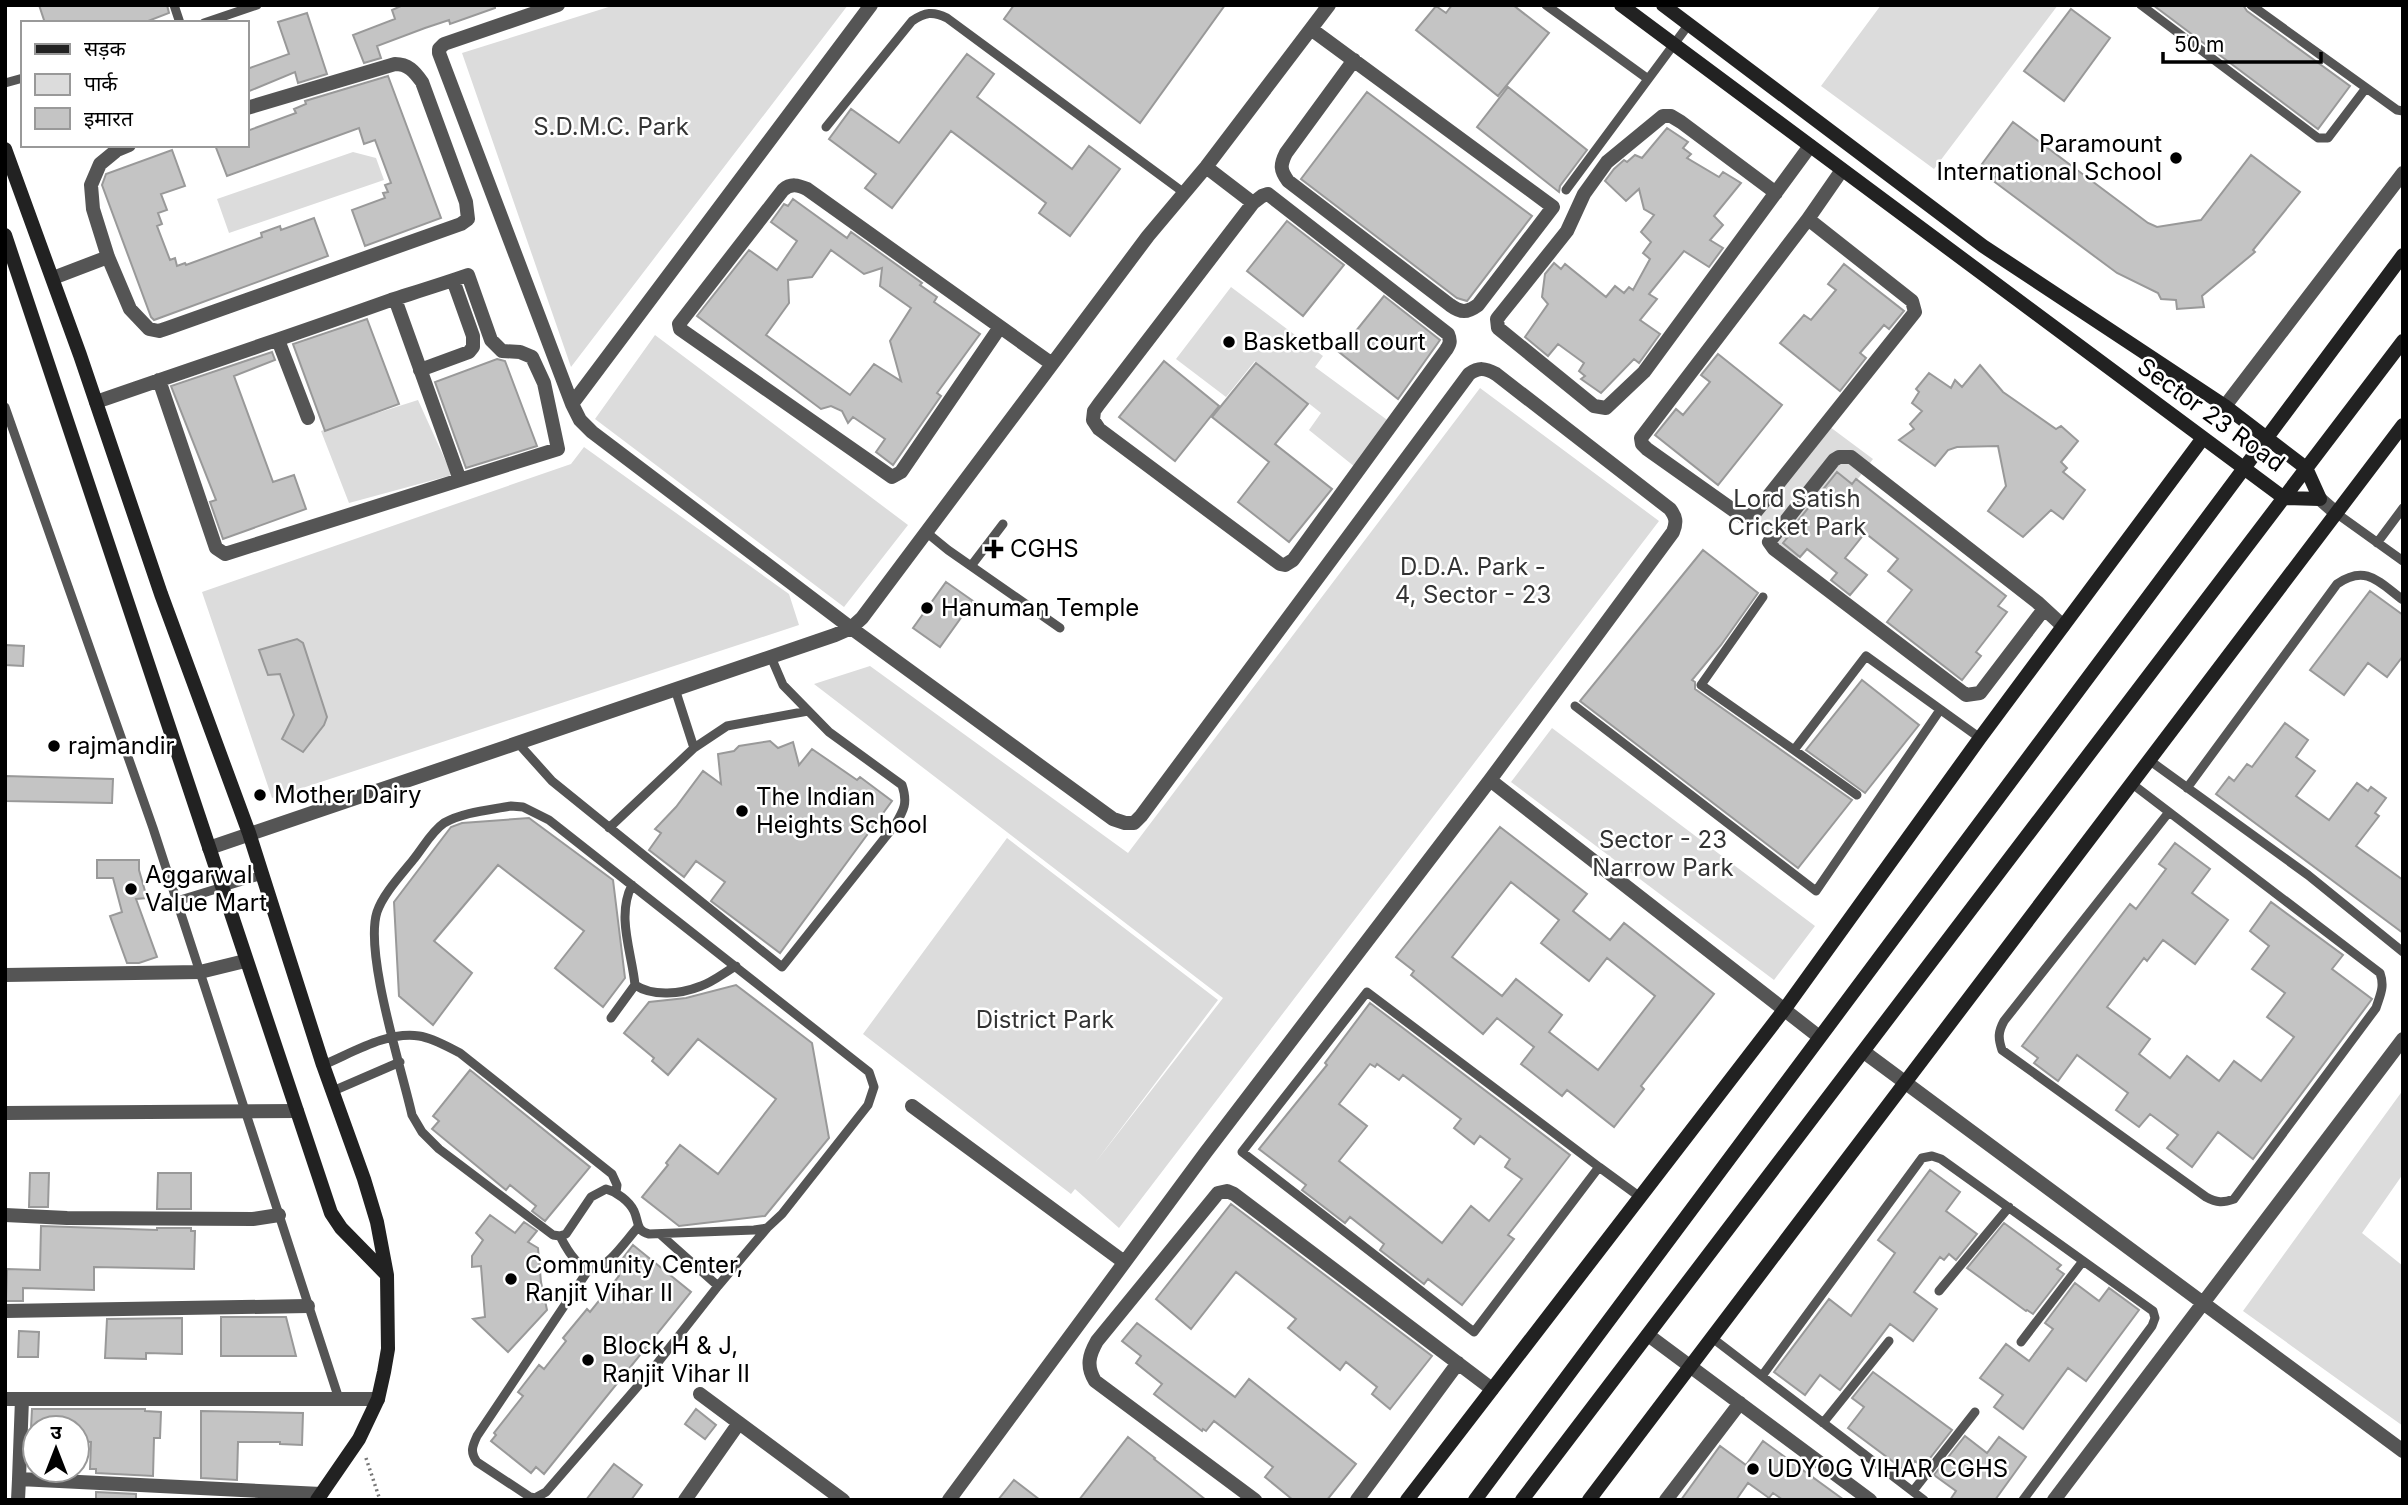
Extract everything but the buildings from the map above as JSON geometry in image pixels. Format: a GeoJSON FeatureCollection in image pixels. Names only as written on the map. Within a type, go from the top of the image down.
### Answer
{"type":"FeatureCollection","features":[{"type":"Feature","properties":{"kind":"street"},"geometry":{"type":"LineString","coordinates":[[558,5],[444,44],[439,53],[580,420],[592,432],[851,628],[1113,819],[1134,823],[1158,794],[1469,374],[1478,368],[1487,369],[1670,509],[1675,516],[1673,532],[1490,780],[1124,1262],[949,1500]]}},
{"type":"Feature","properties":{"kind":"street"},"geometry":{"type":"LineString","coordinates":[[572,404],[872,5]]}},
{"type":"Feature","properties":{"kind":"street"},"geometry":{"type":"LineString","coordinates":[[209,848],[851,628],[862,618],[1052,364],[1329,5]]}},
{"type":"Feature","properties":{"kind":"street","name":"Sector 23 Road"},"geometry":{"type":"LineString","coordinates":[[1621,5],[2284,498],[2320,499],[2306,468],[2225,406],[1983,246],[1663,5]]}},
{"type":"Feature","properties":{"kind":"street"},"geometry":{"type":"LineString","coordinates":[[1311,29],[1354,60],[1553,207],[1478,305],[1469,311],[1460,311],[1450,305],[1288,181],[1281,171],[1286,153],[1354,60]]}},
{"type":"Feature","properties":{"kind":"street"},"geometry":{"type":"LineString","coordinates":[[124,147],[100,164],[91,185],[93,209],[108,257],[130,309],[149,330],[159,331],[448,229],[468,219],[466,202],[422,82],[406,65],[395,64],[248,108]]}},
{"type":"Feature","properties":{"kind":"street"},"geometry":{"type":"LineString","coordinates":[[1776,193],[1681,122],[1671,116],[1663,116],[1607,162],[1584,194],[1567,231],[1500,314],[1497,319],[1498,328],[1594,406],[1606,408],[1648,366],[1776,193],[1810,146]]}},
{"type":"Feature","properties":{"kind":"street"},"geometry":{"type":"LineString","coordinates":[[5,149],[96,402],[161,594],[249,833],[323,1065],[377,1222],[387,1275],[387,1349],[378,1399],[359,1440],[319,1497],[19,1479]]}},
{"type":"Feature","properties":{"kind":"street"},"geometry":{"type":"LineString","coordinates":[[1206,167],[1253,204]]}},
{"type":"Feature","properties":{"kind":"street"},"geometry":{"type":"LineString","coordinates":[[1808,219],[1912,301],[1914,312],[1754,514],[1743,517],[1647,449],[1641,438],[1808,219],[1842,170]]}},
{"type":"Feature","properties":{"kind":"street"},"geometry":{"type":"LineString","coordinates":[[2225,406],[2403,173]]}},
{"type":"Feature","properties":{"kind":"street"},"geometry":{"type":"LineString","coordinates":[[1000,327],[901,472],[892,477],[680,329],[679,324],[783,190],[787,186],[798,185],[1000,327],[1052,364]]}},
{"type":"Feature","properties":{"kind":"street"},"geometry":{"type":"LineString","coordinates":[[1268,194],[1273,197],[1448,334],[1450,339],[1446,350],[1310,537],[1293,560],[1285,565],[1280,564],[1099,429],[1093,420],[1094,411],[1099,404],[1253,204],[1262,196],[1268,194]]}},
{"type":"Feature","properties":{"kind":"street"},"geometry":{"type":"LineString","coordinates":[[5,235],[331,1213],[387,1275]]}},
{"type":"Feature","properties":{"kind":"street"},"geometry":{"type":"LineString","coordinates":[[1475,1500],[1818,1036],[2403,255]]}},
{"type":"Feature","properties":{"kind":"street"},"geometry":{"type":"LineString","coordinates":[[52,278],[108,257]]}},
{"type":"Feature","properties":{"kind":"street"},"geometry":{"type":"LineString","coordinates":[[96,402],[159,380],[278,340],[395,299],[468,275],[491,340],[502,351],[520,352],[532,357],[544,383],[558,449],[225,554],[216,548],[159,380]]}},
{"type":"Feature","properties":{"kind":"street"},"geometry":{"type":"LineString","coordinates":[[420,369],[469,352],[473,346],[473,336],[453,280]]}},
{"type":"Feature","properties":{"kind":"street"},"geometry":{"type":"LineString","coordinates":[[395,299],[460,480]]}},
{"type":"Feature","properties":{"kind":"street"},"geometry":{"type":"LineString","coordinates":[[278,340],[308,418]]}},
{"type":"Feature","properties":{"kind":"street"},"geometry":{"type":"LineString","coordinates":[[1522,1500],[2403,341]]}},
{"type":"Feature","properties":{"kind":"street"},"geometry":{"type":"LineString","coordinates":[[1589,1500],[2403,425]]}},
{"type":"Feature","properties":{"kind":"street"},"geometry":{"type":"LineString","coordinates":[[1407,1500],[1784,1010],[1980,738],[2203,438]]}},
{"type":"Feature","properties":{"kind":"street"},"geometry":{"type":"LineString","coordinates":[[2044,609],[1980,693],[1966,695],[1774,549],[1769,542],[1834,460],[1851,457],[2044,609],[2063,626]]}},
{"type":"Feature","properties":{"kind":"street"},"geometry":{"type":"LineString","coordinates":[[2320,499],[2336,513]]}},
{"type":"Feature","properties":{"kind":"street"},"geometry":{"type":"LineString","coordinates":[[1490,780],[1818,1036]]}},
{"type":"Feature","properties":{"kind":"street"},"geometry":{"type":"LineString","coordinates":[[5,975],[200,972],[245,961]]}},
{"type":"Feature","properties":{"kind":"street"},"geometry":{"type":"LineString","coordinates":[[2054,1500],[2403,1040]]}},
{"type":"Feature","properties":{"kind":"street"},"geometry":{"type":"LineString","coordinates":[[1864,1052],[2403,1451]]}},
{"type":"Feature","properties":{"kind":"street"},"geometry":{"type":"LineString","coordinates":[[912,1106],[1124,1262]]}},
{"type":"Feature","properties":{"kind":"street"},"geometry":{"type":"LineString","coordinates":[[5,1113],[297,1111]]}},
{"type":"Feature","properties":{"kind":"street"},"geometry":{"type":"LineString","coordinates":[[1255,1500],[1095,1381],[1088,1361],[1097,1341],[1218,1193],[1227,1191],[1234,1194],[1492,1389]]}},
{"type":"Feature","properties":{"kind":"street"},"geometry":{"type":"LineString","coordinates":[[5,1215],[253,1219],[279,1215]]}},
{"type":"Feature","properties":{"kind":"street"},"geometry":{"type":"LineString","coordinates":[[5,1311],[308,1306]]}},
{"type":"Feature","properties":{"kind":"street"},"geometry":{"type":"LineString","coordinates":[[1648,1335],[1870,1500]]}},
{"type":"Feature","properties":{"kind":"street"},"geometry":{"type":"LineString","coordinates":[[1357,1500],[1458,1363]]}},
{"type":"Feature","properties":{"kind":"street"},"geometry":{"type":"LineString","coordinates":[[700,1394],[843,1500]]}},
{"type":"Feature","properties":{"kind":"street"},"geometry":{"type":"LineString","coordinates":[[5,1399],[378,1399]]}},
{"type":"Feature","properties":{"kind":"street"},"geometry":{"type":"LineString","coordinates":[[18,1500],[22,1399]]}},
{"type":"Feature","properties":{"kind":"street"},"geometry":{"type":"LineString","coordinates":[[1666,1500],[1740,1403]]}},
{"type":"Feature","properties":{"kind":"street"},"geometry":{"type":"LineString","coordinates":[[685,1500],[739,1423]]}},
{"type":"Feature","properties":{"kind":"lane"},"geometry":{"type":"LineString","coordinates":[[210,21],[257,5]]}},
{"type":"Feature","properties":{"kind":"lane"},"geometry":{"type":"LineString","coordinates":[[1546,5],[1648,79]]}},
{"type":"Feature","properties":{"kind":"lane"},"geometry":{"type":"LineString","coordinates":[[2141,5],[2318,138],[2328,138],[2366,88]]}},
{"type":"Feature","properties":{"kind":"lane"},"geometry":{"type":"LineString","coordinates":[[2251,5],[2397,110],[2403,111]]}},
{"type":"Feature","properties":{"kind":"lane"},"geometry":{"type":"LineString","coordinates":[[826,127],[912,21],[922,14],[934,12],[947,18],[1184,192]]}},
{"type":"Feature","properties":{"kind":"lane"},"geometry":{"type":"LineString","coordinates":[[1566,190],[1689,24]]}},
{"type":"Feature","properties":{"kind":"lane"},"geometry":{"type":"LineString","coordinates":[[5,407],[177,901],[339,1399]]}},
{"type":"Feature","properties":{"kind":"lane"},"geometry":{"type":"LineString","coordinates":[[2377,543],[2403,508]]}},
{"type":"Feature","properties":{"kind":"lane"},"geometry":{"type":"LineString","coordinates":[[2336,513],[2403,561]]}},
{"type":"Feature","properties":{"kind":"lane"},"geometry":{"type":"LineString","coordinates":[[971,566],[1003,524]]}},
{"type":"Feature","properties":{"kind":"lane"},"geometry":{"type":"LineString","coordinates":[[926,532],[1060,628]]}},
{"type":"Feature","properties":{"kind":"lane"},"geometry":{"type":"LineString","coordinates":[[2187,788],[2337,584],[2350,575],[2362,574],[2372,577],[2403,600]]}},
{"type":"Feature","properties":{"kind":"lane"},"geometry":{"type":"LineString","coordinates":[[1763,597],[1701,685],[1857,795]]}},
{"type":"Feature","properties":{"kind":"lane"},"geometry":{"type":"LineString","coordinates":[[1794,750],[1866,656],[1980,738]]}},
{"type":"Feature","properties":{"kind":"lane"},"geometry":{"type":"LineString","coordinates":[[517,742],[552,781],[782,967],[895,825],[905,809],[906,798],[902,785],[828,732],[783,685],[771,657]]}},
{"type":"Feature","properties":{"kind":"lane"},"geometry":{"type":"LineString","coordinates":[[676,689],[694,748]]}},
{"type":"Feature","properties":{"kind":"lane"},"geometry":{"type":"LineString","coordinates":[[1575,706],[1816,891],[1940,710]]}},
{"type":"Feature","properties":{"kind":"lane"},"geometry":{"type":"LineString","coordinates":[[609,828],[694,748],[727,726],[808,711]]}},
{"type":"Feature","properties":{"kind":"lane"},"geometry":{"type":"LineString","coordinates":[[2149,760],[2308,875],[2403,952]]}},
{"type":"Feature","properties":{"kind":"lane"},"geometry":{"type":"LineString","coordinates":[[2131,783],[2380,973],[2383,981],[2383,989],[2369,1017],[2234,1199],[2223,1203],[2214,1201],[2002,1050],[1998,1040],[2004,1021],[2169,812]]}},
{"type":"Feature","properties":{"kind":"lane"},"geometry":{"type":"LineString","coordinates":[[589,1269],[477,1436],[472,1448],[472,1455],[477,1462],[530,1497],[535,1498],[546,1492],[652,1370],[767,1227],[782,1214],[868,1105],[874,1087],[869,1072],[549,820],[523,807],[511,806],[473,813],[444,823],[377,910],[373,933],[392,1037],[412,1115],[422,1132],[439,1149],[553,1235],[566,1234],[591,1196],[606,1189],[615,1192],[631,1206],[642,1232],[661,1235],[767,1227]]}},
{"type":"Feature","properties":{"kind":"lane"},"geometry":{"type":"LineString","coordinates":[[177,901],[262,875]]}},
{"type":"Feature","properties":{"kind":"lane"},"geometry":{"type":"LineString","coordinates":[[632,885],[626,897],[627,948],[635,985],[647,993],[667,993],[701,986],[736,966]]}},
{"type":"Feature","properties":{"kind":"lane"},"geometry":{"type":"LineString","coordinates":[[611,1018],[635,985]]}},
{"type":"Feature","properties":{"kind":"lane"},"geometry":{"type":"LineString","coordinates":[[1599,1167],[1475,1332],[1242,1152],[1367,992],[1640,1197]]}},
{"type":"Feature","properties":{"kind":"lane"},"geometry":{"type":"LineString","coordinates":[[323,1065],[392,1037],[422,1036],[460,1054],[612,1174],[617,1185],[615,1192]]}},
{"type":"Feature","properties":{"kind":"lane"},"geometry":{"type":"LineString","coordinates":[[332,1091],[400,1062]]}},
{"type":"Feature","properties":{"kind":"lane"},"geometry":{"type":"LineString","coordinates":[[1762,1376],[1922,1158],[1932,1156],[1941,1159],[2153,1311],[2155,1318],[2152,1326],[2022,1500]]}},
{"type":"Feature","properties":{"kind":"lane"},"geometry":{"type":"LineString","coordinates":[[1939,1291],[2009,1207]]}},
{"type":"Feature","properties":{"kind":"lane"},"geometry":{"type":"LineString","coordinates":[[560,1236],[569,1255],[589,1269],[602,1267],[638,1227]]}},
{"type":"Feature","properties":{"kind":"lane"},"geometry":{"type":"LineString","coordinates":[[661,1235],[718,1286]]}},
{"type":"Feature","properties":{"kind":"lane"},"geometry":{"type":"LineString","coordinates":[[2021,1342],[2083,1261]]}},
{"type":"Feature","properties":{"kind":"lane"},"geometry":{"type":"LineString","coordinates":[[1712,1337],[1924,1500]]}},
{"type":"Feature","properties":{"kind":"lane"},"geometry":{"type":"LineString","coordinates":[[1823,1423],[1889,1341]]}},
{"type":"Feature","properties":{"kind":"lane"},"geometry":{"type":"LineString","coordinates":[[1913,1491],[1975,1412]]}},
{"type":"Feature","properties":{"kind":"path"},"geometry":{"type":"LineString","coordinates":[[359,1440],[380,1500]]}},
{"type":"Feature","properties":{"kind":"green space","name":"S.D.M.C. Park"},"geometry":{"type":"Polygon","coordinates":[[[615,5],[848,5],[571,367],[462,53],[615,5]]]}},
{"type":"Feature","properties":{"kind":"green space"},"geometry":{"type":"Polygon","coordinates":[[[1881,5],[2058,5],[1934,169],[1821,86],[1881,5]]]}},
{"type":"Feature","properties":{"kind":"green space"},"geometry":{"type":"Polygon","coordinates":[[[353,152],[376,158],[384,180],[229,233],[217,199],[353,152]]]}},
{"type":"Feature","properties":{"kind":"green space"},"geometry":{"type":"Polygon","coordinates":[[[1231,287],[1323,356],[1315,367],[1390,422],[1355,467],[1309,430],[1321,413],[1255,361],[1226,397],[1176,359],[1231,287]]]}},
{"type":"Feature","properties":{"kind":"green space"},"geometry":{"type":"Polygon","coordinates":[[[655,335],[908,525],[844,607],[595,419],[655,335]]]}},
{"type":"Feature","properties":{"kind":"green space","name":"D.D.A. Park - 4, Sector - 23"},"geometry":{"type":"Polygon","coordinates":[[[1480,388],[1659,521],[1119,1228],[1075,1189],[1071,1194],[863,1034],[1007,838],[1218,1000],[1095,1163],[1223,998],[814,684],[870,666],[1128,853],[1480,388]]]}},
{"type":"Feature","properties":{"kind":"green space"},"geometry":{"type":"Polygon","coordinates":[[[418,400],[452,475],[349,503],[321,431],[418,400]]]}},
{"type":"Feature","properties":{"kind":"green space","name":"Lord Satish Cricket Park"},"geometry":{"type":"Polygon","coordinates":[[[1830,427],[1873,459],[1797,559],[1752,523],[1830,427]]]}},
{"type":"Feature","properties":{"kind":"green space"},"geometry":{"type":"Polygon","coordinates":[[[584,447],[789,594],[799,625],[272,798],[202,592],[571,464],[584,447]]]}},
{"type":"Feature","properties":{"kind":"green space","name":"Sector - 23 Narrow Park"},"geometry":{"type":"Polygon","coordinates":[[[1552,728],[1815,926],[1774,980],[1511,782],[1552,728]]]}},
{"type":"Feature","properties":{"kind":"green space"},"geometry":{"type":"Polygon","coordinates":[[[2403,1090],[2403,1174],[2362,1233],[2403,1266],[2403,1426],[2243,1311],[2403,1090]]]}},
{"type":"Feature","properties":{"kind":"place","name":"Paramount International School"},"geometry":{"type":"Point","coordinates":[2176,158]}},
{"type":"Feature","properties":{"kind":"place","name":"Basketball court"},"geometry":{"type":"Point","coordinates":[1229,342]}},
{"type":"Feature","properties":{"kind":"place","name":"CGHS"},"geometry":{"type":"Point","coordinates":[994,549]}},
{"type":"Feature","properties":{"kind":"place","name":"Hanuman Temple"},"geometry":{"type":"Point","coordinates":[927,608]}},
{"type":"Feature","properties":{"kind":"place","name":"rajmandir"},"geometry":{"type":"Point","coordinates":[54,746]}},
{"type":"Feature","properties":{"kind":"place","name":"Mother Dairy"},"geometry":{"type":"Point","coordinates":[260,795]}},
{"type":"Feature","properties":{"kind":"place","name":"The Indian Heights School"},"geometry":{"type":"Point","coordinates":[742,811]}},
{"type":"Feature","properties":{"kind":"place","name":"Aggarwal Value Mart"},"geometry":{"type":"Point","coordinates":[131,889]}},
{"type":"Feature","properties":{"kind":"place","name":"Community Center, Ranjit Vihar II"},"geometry":{"type":"Point","coordinates":[511,1279]}},
{"type":"Feature","properties":{"kind":"place","name":"Block H & J, Ranjit Vihar II"},"geometry":{"type":"Point","coordinates":[588,1360]}},
{"type":"Feature","properties":{"kind":"place","name":"UDYOG VIHAR CGHS"},"geometry":{"type":"Point","coordinates":[1753,1469]}},
{"type":"Feature","properties":{"kind":"park label","name":"District Park"},"geometry":{"type":"Point","coordinates":[1045,1020]}}]}
